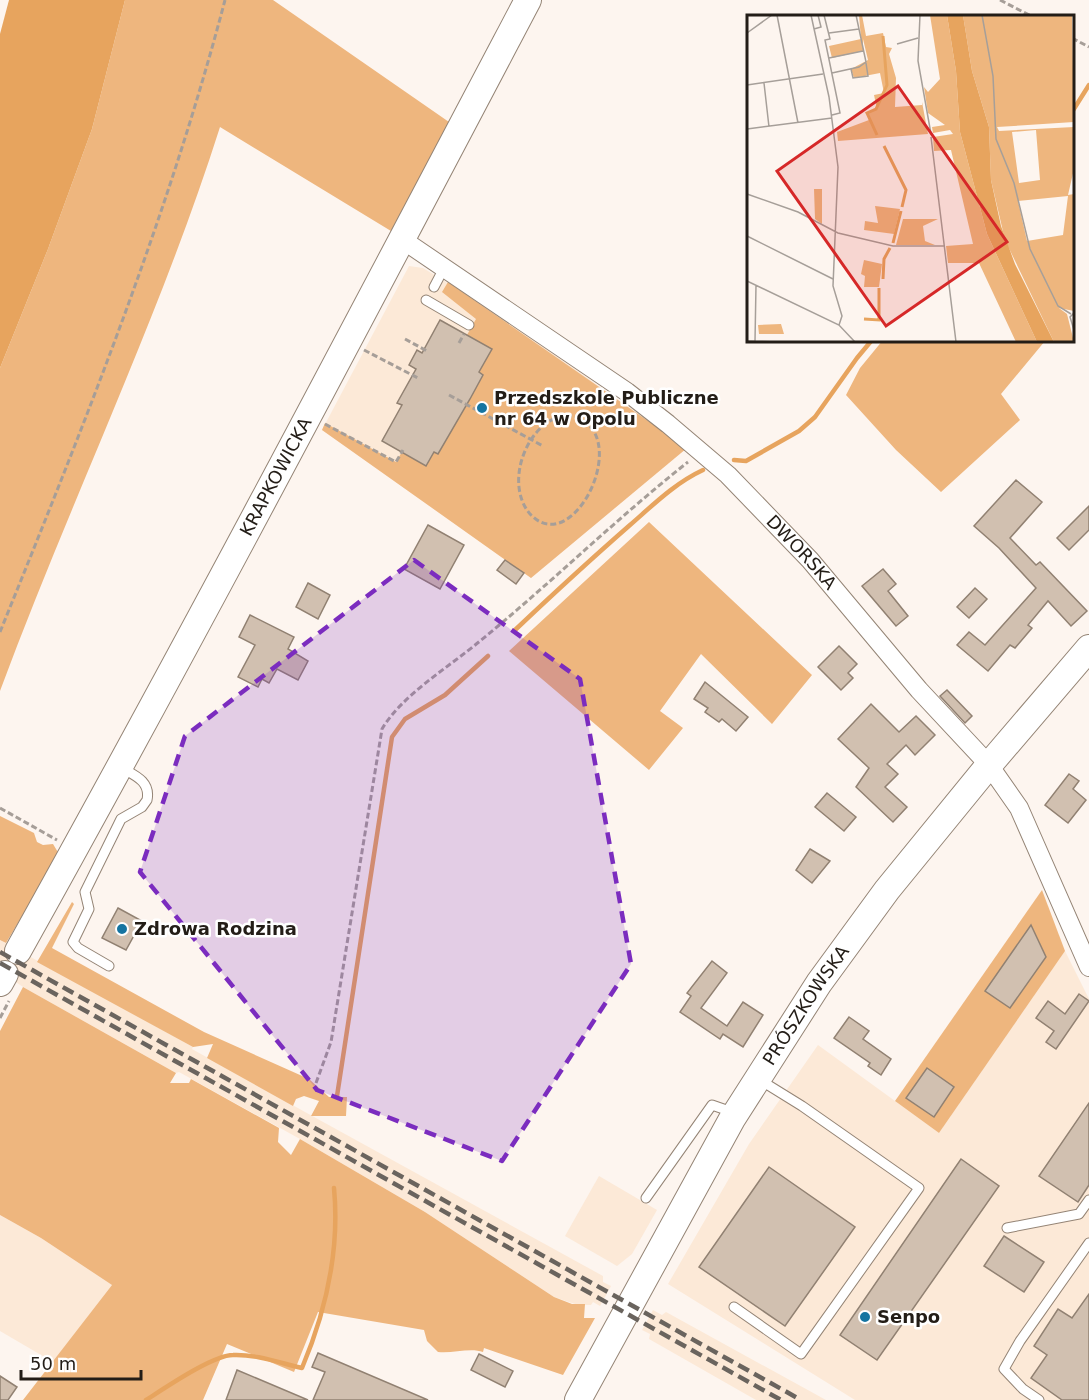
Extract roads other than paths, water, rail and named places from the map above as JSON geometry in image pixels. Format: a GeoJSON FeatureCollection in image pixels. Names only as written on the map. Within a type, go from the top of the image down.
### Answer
{"type":"FeatureCollection","features":[{"type":"Feature","properties":{"kind":"street","name":"KRAPKOWICKA"},"geometry":{"type":"LineString","coordinates":[[18,951],[363,334],[403,240],[528,0]]}},
{"type":"Feature","properties":{"kind":"street","name":"DWORSKA"},"geometry":{"type":"LineString","coordinates":[[403,240],[627,392],[701,451],[810,560],[919,690],[989,765],[1019,808],[1089,967]]}},
{"type":"Feature","properties":{"kind":"street","name":"PRÓSZKOWSKA"},"geometry":{"type":"LineString","coordinates":[[578,1400],[735,1113],[848,941],[989,765],[1089,648]]}},
{"type":"Feature","properties":{"kind":"lane"},"geometry":{"type":"LineString","coordinates":[[434,287],[444,268]]}},
{"type":"Feature","properties":{"kind":"lane"},"geometry":{"type":"LineString","coordinates":[[426,300],[469,325]]}},
{"type":"Feature","properties":{"kind":"lane"},"geometry":{"type":"LineString","coordinates":[[109,966],[78,948],[73,942],[89,909],[85,892],[118,824],[147,800],[148,790],[144,782],[120,767]]}},
{"type":"Feature","properties":{"kind":"lane"},"geometry":{"type":"LineString","coordinates":[[734,1307],[801,1354],[919,1188],[802,1106],[756,1078]]}},
{"type":"Feature","properties":{"kind":"lane"},"geometry":{"type":"LineString","coordinates":[[646,1198],[712,1105],[735,1113]]}},
{"type":"Feature","properties":{"kind":"lane"},"geometry":{"type":"LineString","coordinates":[[1007,1228],[1078,1214],[1089,1200]]}},
{"type":"Feature","properties":{"kind":"lane"},"geometry":{"type":"LineString","coordinates":[[1039,1400],[1023,1389],[1004,1369],[1020,1341],[1089,1243]]}},
{"type":"Feature","properties":{"kind":"waterway"},"geometry":{"type":"LineString","coordinates":[[1074,109],[1089,85]]}},
{"type":"Feature","properties":{"kind":"waterway"},"geometry":{"type":"LineString","coordinates":[[734,460],[746,461],[799,431],[815,417],[870,342]]}},
{"type":"Feature","properties":{"kind":"waterway"},"geometry":{"type":"LineString","coordinates":[[514,631],[656,502],[683,481],[703,470]]}},
{"type":"Feature","properties":{"kind":"waterway"},"geometry":{"type":"LineString","coordinates":[[337,1096],[392,737],[405,719],[445,695],[488,656]]}},
{"type":"Feature","properties":{"kind":"waterway"},"geometry":{"type":"LineString","coordinates":[[146,1400],[189,1373],[224,1356],[250,1356],[302,1368],[318,1325],[333,1258],[334,1188]]}},
{"type":"Feature","properties":{"kind":"railway"},"geometry":{"type":"LineString","coordinates":[[0,952],[801,1400]]}},
{"type":"Feature","properties":{"kind":"railway"},"geometry":{"type":"LineString","coordinates":[[0,963],[781,1400]]}},
{"type":"Feature","properties":{"kind":"place","name":"Przedszkole Publiczne nr 64 w Opolu"},"geometry":{"type":"Point","coordinates":[482,408]}},
{"type":"Feature","properties":{"kind":"place","name":"Zdrowa Rodzina"},"geometry":{"type":"Point","coordinates":[122,929]}},
{"type":"Feature","properties":{"kind":"place","name":"Senpo"},"geometry":{"type":"Point","coordinates":[865,1317]}}]}
